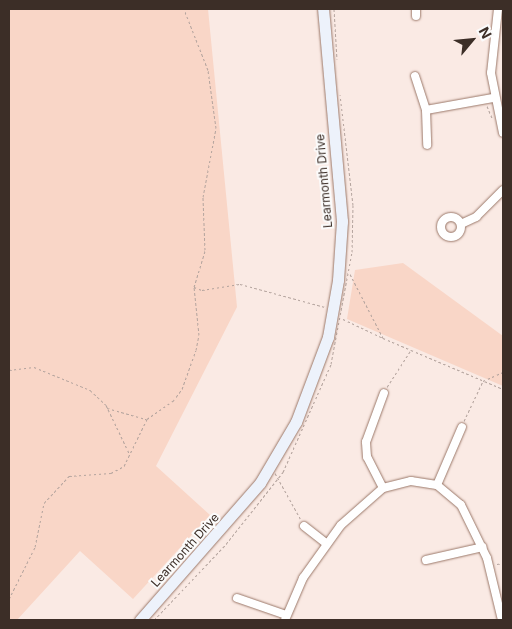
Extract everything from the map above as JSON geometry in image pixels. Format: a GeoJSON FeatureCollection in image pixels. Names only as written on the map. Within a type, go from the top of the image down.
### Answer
{"type":"FeatureCollection","features":[{"type":"Feature","properties":{"kind":"street","name":"Learmonth Drive"},"geometry":{"type":"LineString","coordinates":[[140,620],[224,528],[271,466],[310,390],[338,315],[344,271],[341,197],[323,9]]}},
{"type":"Feature","properties":{"kind":"street"},"geometry":{"type":"LineString","coordinates":[[498,9],[493,46],[493,98],[503,133]]}},
{"type":"Feature","properties":{"kind":"street"},"geometry":{"type":"LineString","coordinates":[[493,46],[503,47]]}},
{"type":"Feature","properties":{"kind":"street"},"geometry":{"type":"LineString","coordinates":[[415,76],[426,110],[427,145]]}},
{"type":"Feature","properties":{"kind":"street"},"geometry":{"type":"LineString","coordinates":[[426,110],[493,98]]}},
{"type":"Feature","properties":{"kind":"street"},"geometry":{"type":"LineString","coordinates":[[461,224],[476,217],[503,190]]}},
{"type":"Feature","properties":{"kind":"street"},"geometry":{"type":"LineString","coordinates":[[383,488],[367,457],[366,442],[384,393]]}},
{"type":"Feature","properties":{"kind":"street"},"geometry":{"type":"LineString","coordinates":[[437,485],[462,427]]}},
{"type":"Feature","properties":{"kind":"street"},"geometry":{"type":"LineString","coordinates":[[237,598],[285,618],[326,543],[383,488],[411,480],[437,485],[461,505],[483,547],[490,566],[502,620]]}},
{"type":"Feature","properties":{"kind":"street"},"geometry":{"type":"LineString","coordinates":[[304,526],[326,543]]}},
{"type":"Feature","properties":{"kind":"street"},"geometry":{"type":"LineString","coordinates":[[426,560],[483,547]]}},
{"type":"Feature","properties":{"kind":"path"},"geometry":{"type":"LineString","coordinates":[[173,9],[179,9]]}},
{"type":"Feature","properties":{"kind":"path"},"geometry":{"type":"LineString","coordinates":[[9,600],[35,547],[42,506],[59,484],[68,476],[117,472],[130,455],[147,419],[182,389],[199,335],[194,287],[205,250],[203,197],[216,128],[208,70],[184,9]]}},
{"type":"Feature","properties":{"kind":"path"},"geometry":{"type":"LineString","coordinates":[[334,9],[338,66]]}},
{"type":"Feature","properties":{"kind":"path"},"geometry":{"type":"LineString","coordinates":[[154,620],[226,544],[278,478],[306,427],[331,364],[353,205],[339,86]]}},
{"type":"Feature","properties":{"kind":"path"},"geometry":{"type":"LineString","coordinates":[[344,271],[383,338]]}},
{"type":"Feature","properties":{"kind":"path"},"geometry":{"type":"LineString","coordinates":[[194,287],[202,290],[240,284],[298,297],[383,338],[503,389]]}},
{"type":"Feature","properties":{"kind":"path"},"geometry":{"type":"LineString","coordinates":[[384,393],[412,350]]}},
{"type":"Feature","properties":{"kind":"path"},"geometry":{"type":"LineString","coordinates":[[9,370],[42,369],[81,385],[107,408],[130,455]]}},
{"type":"Feature","properties":{"kind":"path"},"geometry":{"type":"LineString","coordinates":[[462,427],[483,380],[503,372]]}},
{"type":"Feature","properties":{"kind":"path"},"geometry":{"type":"LineString","coordinates":[[107,408],[147,419]]}},
{"type":"Feature","properties":{"kind":"path"},"geometry":{"type":"LineString","coordinates":[[271,466],[304,526]]}},
{"type":"Feature","properties":{"kind":"path"},"geometry":{"type":"LineString","coordinates":[[490,566],[503,563]]}},
{"type":"Feature","properties":{"kind":"shaded area"},"geometry":{"type":"Polygon","coordinates":[[[9,9],[208,9],[237,307],[156,466],[210,515],[133,599],[80,551],[17,620],[9,620],[9,9]]]}},
{"type":"Feature","properties":{"kind":"shaded area"},"geometry":{"type":"Polygon","coordinates":[[[403,263],[503,336],[503,386],[347,319],[355,270],[403,263]]]}}]}
